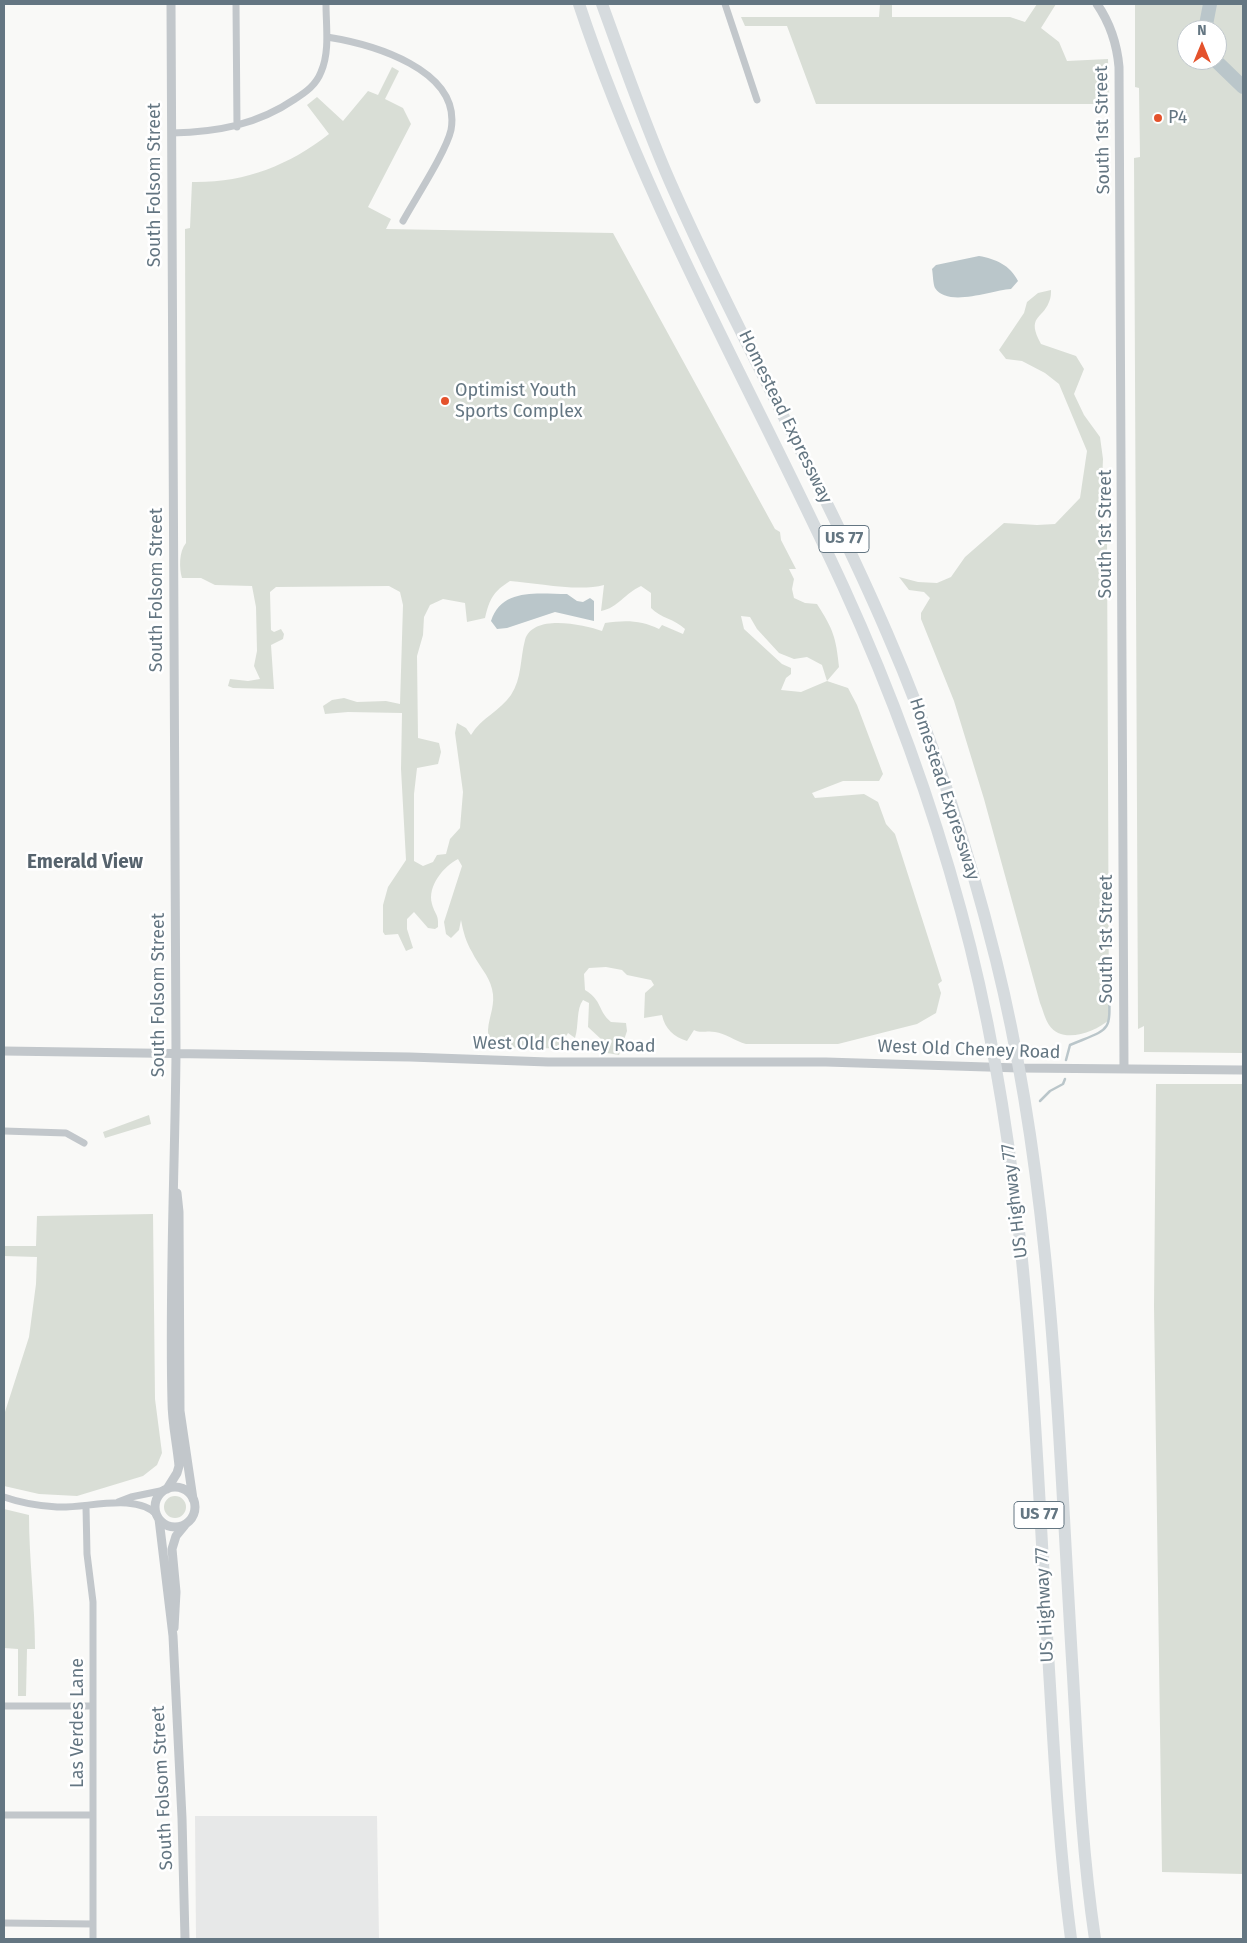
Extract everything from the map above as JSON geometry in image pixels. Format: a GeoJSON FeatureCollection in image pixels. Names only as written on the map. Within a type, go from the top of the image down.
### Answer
{"type":"FeatureCollection","features":[{"type":"Feature","properties":{"kind":"highway","name":"Homestead Expressway"},"geometry":{"type":"LineString","coordinates":[[579,4],[603,72],[649,187],[844,587],[895,709],[929,805],[958,901],[974,960],[1000,1092]]}},
{"type":"Feature","properties":{"kind":"highway","name":"Homestead Expressway"},"geometry":{"type":"LineString","coordinates":[[602,4],[646,124],[672,186],[845,540],[915,701],[940,769],[979,896],[997,963],[1023,1096]]}},
{"type":"Feature","properties":{"kind":"highway","name":"US Highway 77"},"geometry":{"type":"LineString","coordinates":[[1000,1092],[1014,1180],[1026,1303],[1058,1828],[1071,1939]]}},
{"type":"Feature","properties":{"kind":"highway","name":"US Highway 77"},"geometry":{"type":"LineString","coordinates":[[1023,1096],[1041,1209],[1048,1276],[1082,1823],[1095,1939]]}},
{"type":"Feature","properties":{"kind":"street","name":"South Folsom Street"},"geometry":{"type":"LineString","coordinates":[[166,1490],[177,1473],[179,1466],[172,1404],[172,1213],[175,1177],[176,1053],[171,4]]}},
{"type":"Feature","properties":{"kind":"street"},"geometry":{"type":"LineString","coordinates":[[236,4],[237,126]]}},
{"type":"Feature","properties":{"kind":"street"},"geometry":{"type":"LineString","coordinates":[[172,133],[212,131],[237,126],[274,113],[311,88],[324,64],[326,4]]}},
{"type":"Feature","properties":{"kind":"street"},"geometry":{"type":"LineString","coordinates":[[725,4],[757,100]]}},
{"type":"Feature","properties":{"kind":"street","name":"South 1st Street"},"geometry":{"type":"LineString","coordinates":[[1097,4],[1111,30],[1117,48],[1119,67],[1124,1070]]}},
{"type":"Feature","properties":{"kind":"street"},"geometry":{"type":"LineString","coordinates":[[326,37],[361,43],[406,62],[436,81],[448,99],[451,112],[450,132],[403,221]]}},
{"type":"Feature","properties":{"kind":"street","name":"West Old Cheney Road"},"geometry":{"type":"LineString","coordinates":[[4,1051],[400,1056],[548,1062],[826,1062],[996,1068],[1243,1070]]}},
{"type":"Feature","properties":{"kind":"street"},"geometry":{"type":"LineString","coordinates":[[4,1131],[66,1133],[84,1143]]}},
{"type":"Feature","properties":{"kind":"street","name":"South Folsom Street"},"geometry":{"type":"LineString","coordinates":[[175,1177],[179,1212],[180,1411],[193,1499]]}},
{"type":"Feature","properties":{"kind":"street"},"geometry":{"type":"LineString","coordinates":[[4,1497],[57,1507],[86,1507],[115,1503],[141,1505],[169,1526],[175,1527],[187,1524],[194,1512],[193,1499],[185,1490],[179,1488],[130,1497],[115,1503]]}},
{"type":"Feature","properties":{"kind":"street"},"geometry":{"type":"LineString","coordinates":[[158,1517],[156,1504],[166,1490]]}},
{"type":"Feature","properties":{"kind":"street","name":"Las Verdes Lane"},"geometry":{"type":"LineString","coordinates":[[86,1507],[87,1554],[93,1602],[92,1939]]}},
{"type":"Feature","properties":{"kind":"street","name":"South Folsom Street"},"geometry":{"type":"LineString","coordinates":[[158,1517],[173,1636],[182,1818],[185,1939]]}},
{"type":"Feature","properties":{"kind":"street","name":"South Folsom Street"},"geometry":{"type":"LineString","coordinates":[[173,1636],[176,1592],[172,1549],[176,1536],[187,1524]]}},
{"type":"Feature","properties":{"kind":"street"},"geometry":{"type":"LineString","coordinates":[[4,1706],[93,1706]]}},
{"type":"Feature","properties":{"kind":"street"},"geometry":{"type":"LineString","coordinates":[[4,1815],[93,1815]]}},
{"type":"Feature","properties":{"kind":"street"},"geometry":{"type":"LineString","coordinates":[[4,1923],[93,1924]]}},
{"type":"Feature","properties":{"kind":"shaded area"},"geometry":{"type":"Polygon","coordinates":[[[880,4],[892,4],[892,17],[1010,17],[1025,22],[1037,4],[1056,4],[1041,28],[1059,42],[1067,61],[1108,59],[1109,104],[816,104],[787,26],[745,26],[741,17],[879,17],[880,4]]]}},
{"type":"Feature","properties":{"kind":"shaded area"},"geometry":{"type":"Polygon","coordinates":[[[1135,4],[1243,4],[1243,1053],[1144,1052],[1144,1026],[1138,1029],[1134,158],[1140,157],[1139,88],[1135,87],[1135,4]]]}},
{"type":"Feature","properties":{"kind":"shaded area"},"geometry":{"type":"Polygon","coordinates":[[[392,67],[399,71],[385,99],[403,108],[411,124],[368,207],[391,219],[386,229],[613,233],[775,529],[780,532],[781,540],[796,569],[789,569],[794,579],[792,589],[794,598],[805,603],[817,604],[830,627],[837,648],[839,667],[827,681],[848,688],[857,705],[883,774],[879,781],[843,781],[812,793],[815,798],[864,794],[878,802],[886,824],[895,834],[942,981],[938,984],[941,993],[936,1013],[917,1024],[838,1044],[746,1044],[719,1033],[694,1030],[687,1041],[671,1032],[665,1024],[662,1015],[644,1018],[645,993],[654,985],[651,980],[627,975],[622,970],[606,967],[589,968],[584,974],[585,990],[595,998],[611,1022],[626,1023],[627,1031],[619,1055],[607,1053],[602,1040],[588,1027],[589,1003],[583,1000],[579,1008],[575,1038],[568,1033],[559,1048],[517,1048],[496,1043],[490,1037],[488,1030],[493,1005],[492,989],[468,944],[461,920],[459,930],[451,938],[446,934],[444,922],[462,866],[458,859],[447,866],[438,877],[432,890],[432,904],[437,917],[438,927],[435,929],[428,928],[414,912],[407,919],[407,929],[413,948],[406,951],[398,934],[385,935],[383,932],[383,905],[388,887],[406,860],[401,769],[402,713],[348,712],[325,714],[323,706],[332,700],[344,698],[357,702],[386,701],[400,704],[403,605],[400,592],[389,586],[276,587],[270,592],[271,630],[274,632],[281,629],[284,634],[283,639],[271,645],[274,689],[233,688],[228,686],[230,679],[248,681],[260,679],[254,666],[257,651],[256,607],[252,586],[215,585],[201,578],[182,578],[180,569],[181,555],[186,543],[185,229],[190,228],[192,182],[211,182],[247,176],[281,164],[313,145],[329,134],[307,105],[317,97],[343,121],[368,91],[378,95],[392,67]],[[510,581],[493,596],[485,618],[467,622],[465,603],[443,599],[430,605],[424,617],[423,635],[417,656],[418,738],[439,743],[441,752],[438,764],[417,768],[414,794],[414,861],[423,866],[433,862],[437,855],[446,854],[450,839],[460,828],[463,792],[455,733],[457,723],[466,728],[471,735],[480,724],[507,701],[515,689],[523,647],[530,632],[538,626],[560,623],[584,626],[602,631],[605,623],[619,621],[639,622],[659,629],[662,625],[683,634],[685,629],[651,608],[651,593],[641,586],[630,592],[617,604],[601,611],[604,585],[583,588],[510,581]],[[741,616],[744,629],[782,664],[791,668],[791,674],[786,678],[781,690],[801,692],[827,681],[822,665],[807,657],[794,659],[779,653],[757,629],[750,617],[741,616]]]}},
{"type":"Feature","properties":{"kind":"shaded area"},"geometry":{"type":"Polygon","coordinates":[[[979,256],[991,259],[1007,267],[1018,281],[1011,289],[960,297],[950,297],[941,294],[935,288],[932,269],[936,265],[979,256]]]}},
{"type":"Feature","properties":{"kind":"shaded area"},"geometry":{"type":"Polygon","coordinates":[[[1051,290],[1050,300],[1037,319],[1035,328],[1041,344],[1076,356],[1084,369],[1074,394],[1084,415],[1100,437],[1103,459],[1100,528],[1107,534],[1109,1020],[1096,1029],[1070,1035],[1055,1031],[1049,1025],[1040,1003],[984,799],[954,701],[921,619],[921,613],[930,598],[924,592],[909,590],[899,577],[918,582],[937,583],[951,577],[965,557],[1004,523],[1055,524],[1080,498],[1087,451],[1059,384],[1045,373],[1022,361],[1006,359],[999,350],[1024,313],[1027,302],[1038,293],[1051,290]]]}},
{"type":"Feature","properties":{"kind":"shaded area"},"geometry":{"type":"Polygon","coordinates":[[[534,594],[567,594],[577,601],[583,602],[590,598],[594,601],[594,621],[555,612],[507,628],[497,629],[491,621],[496,610],[504,602],[512,598],[534,594]]]}},
{"type":"Feature","properties":{"kind":"shaded area"},"geometry":{"type":"Polygon","coordinates":[[[1156,1084],[1243,1084],[1243,1874],[1162,1872],[1154,1306],[1156,1084]]]}},
{"type":"Feature","properties":{"kind":"shaded area"},"geometry":{"type":"Polygon","coordinates":[[[149,1115],[151,1124],[105,1138],[103,1132],[149,1115]]]}},
{"type":"Feature","properties":{"kind":"shaded area"},"geometry":{"type":"Polygon","coordinates":[[[153,1214],[155,1399],[162,1453],[157,1465],[143,1476],[77,1496],[39,1494],[4,1486],[4,1415],[29,1337],[36,1284],[37,1257],[4,1256],[4,1246],[36,1246],[37,1216],[153,1214]]]}},
{"type":"Feature","properties":{"kind":"shaded area"},"geometry":{"type":"Polygon","coordinates":[[[175,1496],[183,1499],[186,1507],[183,1515],[175,1518],[167,1515],[164,1507],[167,1499],[175,1496]]]}},
{"type":"Feature","properties":{"kind":"shaded area"},"geometry":{"type":"Polygon","coordinates":[[[4,1509],[29,1515],[35,1649],[27,1649],[26,1696],[18,1696],[18,1649],[4,1648],[4,1509]]]}},
{"type":"Feature","properties":{"kind":"shaded area"},"geometry":{"type":"Polygon","coordinates":[[[195,1816],[377,1816],[379,1939],[196,1939],[195,1816]]]}},
{"type":"Feature","properties":{"kind":"waterway"},"geometry":{"type":"LineString","coordinates":[[1207,20],[1210,4]]}},
{"type":"Feature","properties":{"kind":"waterway"},"geometry":{"type":"LineString","coordinates":[[1225,70],[1243,87]]}},
{"type":"Feature","properties":{"kind":"waterway"},"geometry":{"type":"LineString","coordinates":[[1066,1060],[1070,1045],[1094,1035],[1106,1027],[1109,1013],[1109,986]]}},
{"type":"Feature","properties":{"kind":"waterway"},"geometry":{"type":"LineString","coordinates":[[1040,1101],[1050,1091],[1063,1084],[1065,1079]]}},
{"type":"Feature","properties":{"kind":"place","name":"P4"},"geometry":{"type":"Point","coordinates":[1158,118]}},
{"type":"Feature","properties":{"kind":"place","name":"Optimist Youth Sports Complex"},"geometry":{"type":"Point","coordinates":[445,401]}},
{"type":"Feature","properties":{"kind":"district","name":"Emerald View"},"geometry":{"type":"Point","coordinates":[85,863]}}]}
